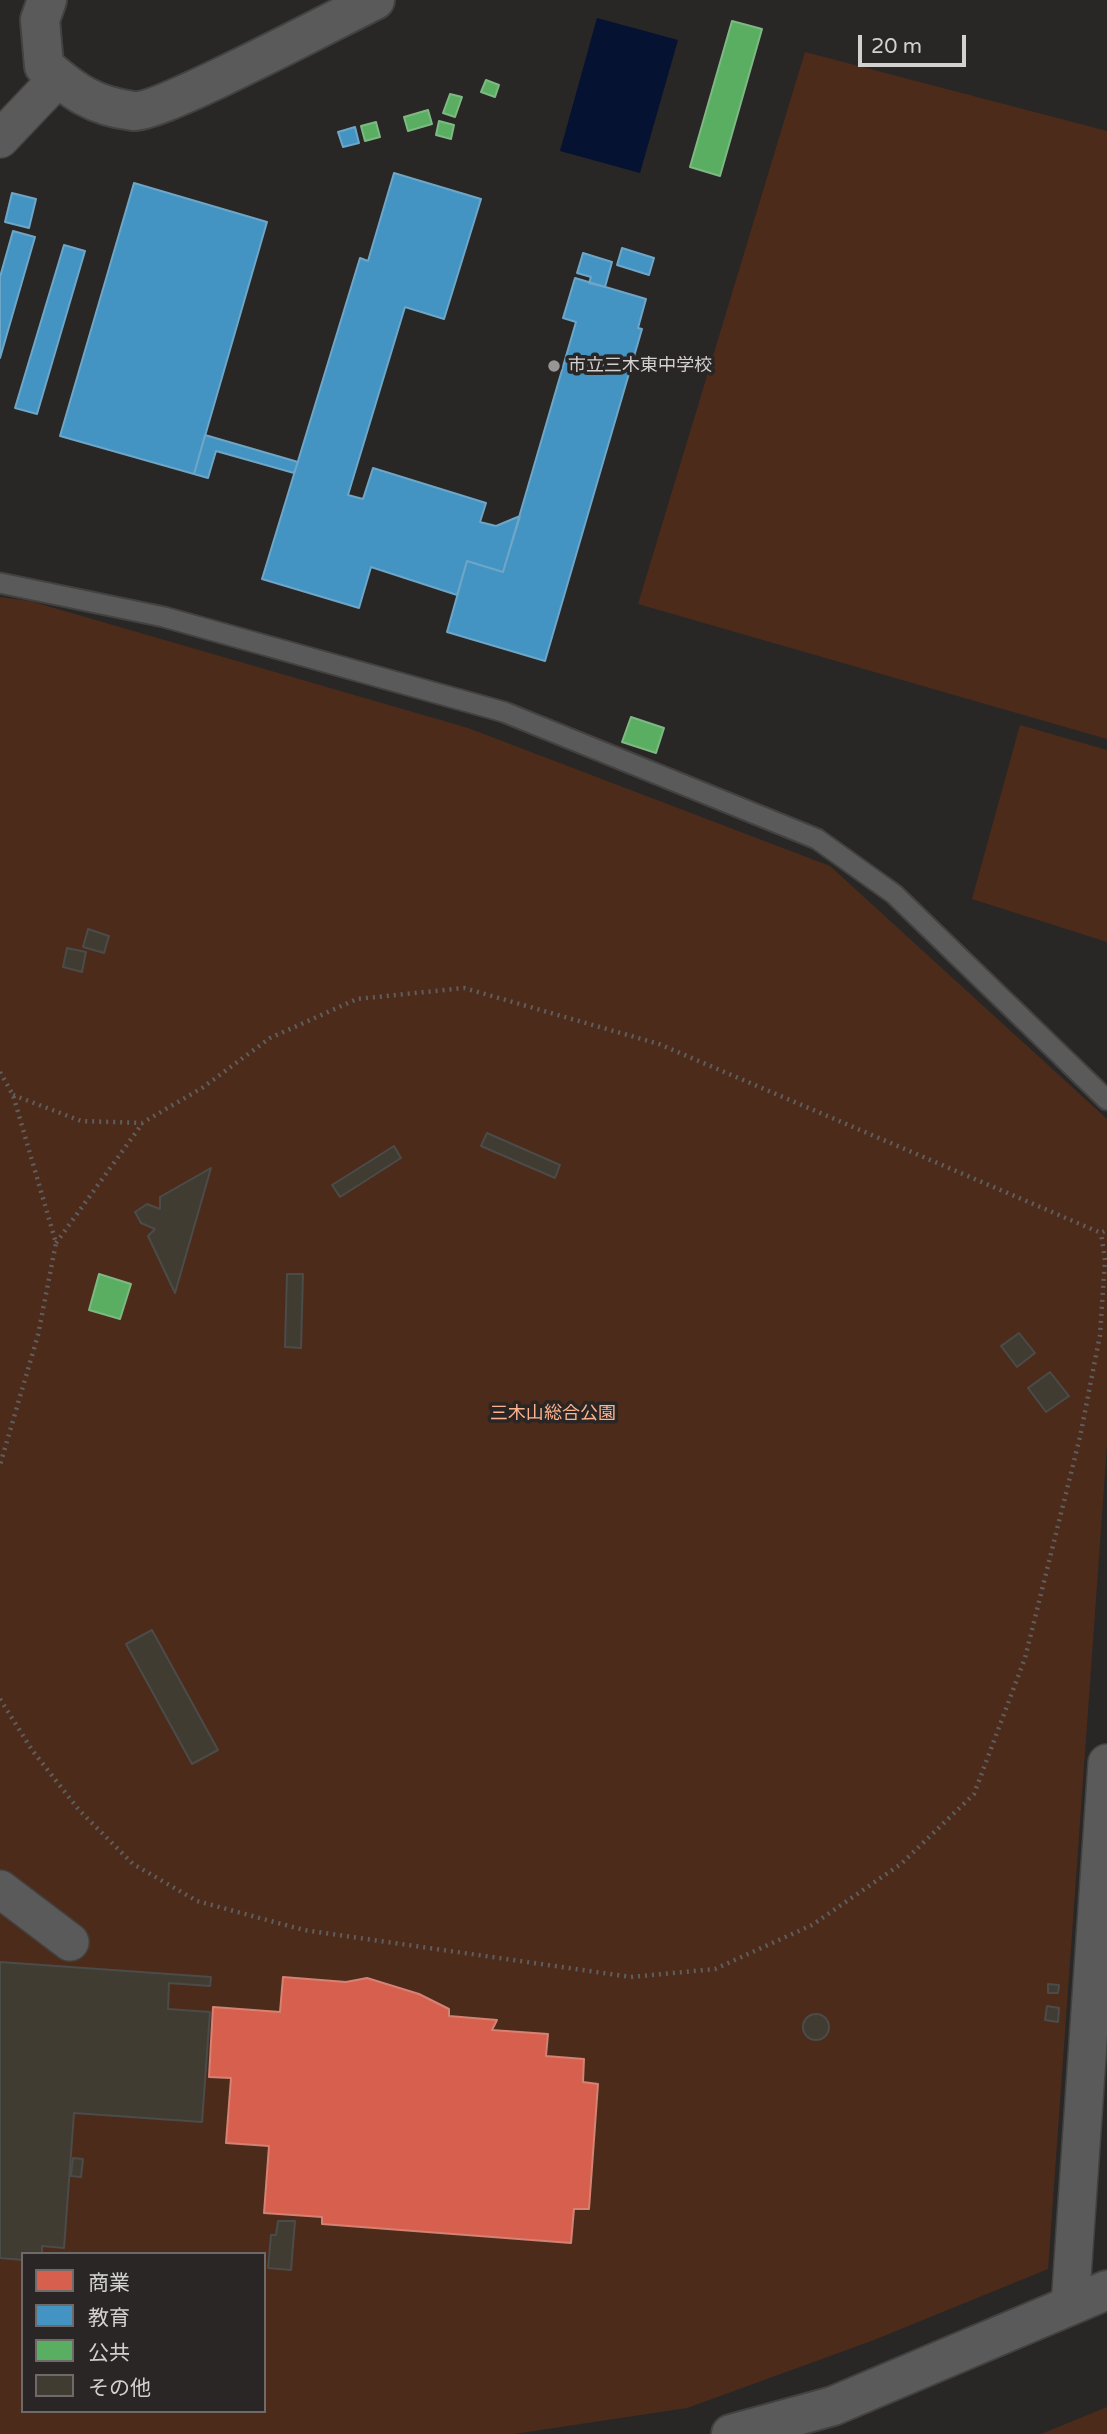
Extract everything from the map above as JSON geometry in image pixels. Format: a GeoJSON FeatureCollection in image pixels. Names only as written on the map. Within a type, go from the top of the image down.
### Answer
{"type":"FeatureCollection","features":[{"type":"Feature","properties":{"kind":"street"},"geometry":{"type":"LineString","coordinates":[[47,0],[40,20],[44,66],[78,96],[135,112],[281,48],[375,0]]}},
{"type":"Feature","properties":{"kind":"street"},"geometry":{"type":"LineString","coordinates":[[0,139],[58,78]]}},
{"type":"Feature","properties":{"kind":"street"},"geometry":{"type":"LineString","coordinates":[[1070,2306],[1107,1763]]}},
{"type":"Feature","properties":{"kind":"street"},"geometry":{"type":"LineString","coordinates":[[0,1889],[70,1942]]}},
{"type":"Feature","properties":{"kind":"street"},"geometry":{"type":"LineString","coordinates":[[731,2434],[833,2406],[1107,2290]]}},
{"type":"Feature","properties":{"kind":"lane"},"geometry":{"type":"LineString","coordinates":[[0,583],[164,617],[504,712],[817,839],[894,894],[1107,1100]]}},
{"type":"Feature","properties":{"kind":"path"},"geometry":{"type":"LineString","coordinates":[[0,1465],[38,1335],[56,1243],[142,1124],[202,1088],[270,1038],[357,999],[464,988],[659,1044],[1101,1233],[1107,1230]]}},
{"type":"Feature","properties":{"kind":"path"},"geometry":{"type":"LineString","coordinates":[[0,1072],[13,1096],[56,1243]]}},
{"type":"Feature","properties":{"kind":"path"},"geometry":{"type":"LineString","coordinates":[[13,1096],[80,1121],[142,1124]]}},
{"type":"Feature","properties":{"kind":"path"},"geometry":{"type":"LineString","coordinates":[[0,1699],[32,1750],[79,1811],[133,1864],[197,1901],[304,1930],[631,1977],[715,1969],[812,1925],[901,1864],[974,1794],[1025,1658],[1080,1437],[1100,1335],[1105,1260],[1101,1233]]}},
{"type":"Feature","properties":{"kind":"green space"},"geometry":{"type":"Polygon","coordinates":[[[805,52],[1107,131],[1107,739],[638,604],[805,52]]]}},
{"type":"Feature","properties":{"kind":"green space","name":"三木山総合公園"},"geometry":{"type":"Polygon","coordinates":[[[0,597],[30,601],[468,728],[830,866],[1107,1119],[1107,1445],[1048,2269],[874,2340],[687,2408],[514,2434],[0,2434],[0,597]]]}},
{"type":"Feature","properties":{"kind":"green space"},"geometry":{"type":"Polygon","coordinates":[[[1020,725],[1107,750],[1107,942],[972,899],[1020,725]]]}},
{"type":"Feature","properties":{"kind":"green space"},"geometry":{"type":"Polygon","coordinates":[[[1107,2407],[1107,2434],[1041,2434],[1107,2407]]]}},
{"type":"Feature","properties":{"kind":"water"},"geometry":{"type":"Polygon","coordinates":[[[597,18],[678,40],[640,173],[560,151],[597,18]]]}},
{"type":"Feature","properties":{"kind":"building: 商業"},"geometry":{"type":"Polygon","coordinates":[[[283,1977],[346,1982],[367,1978],[419,1994],[449,2009],[449,2016],[497,2020],[492,2030],[548,2034],[546,2056],[584,2059],[583,2082],[598,2084],[589,2209],[574,2209],[571,2243],[322,2224],[322,2217],[264,2213],[269,2146],[226,2143],[231,2078],[209,2077],[213,2007],[280,2012],[283,1977]]]}},
{"type":"Feature","properties":{"kind":"building: 教育"},"geometry":{"type":"Polygon","coordinates":[[[355,127],[359,143],[343,147],[338,132],[355,127]]]}},
{"type":"Feature","properties":{"kind":"building: 教育"},"geometry":{"type":"Polygon","coordinates":[[[394,173],[481,199],[444,319],[405,307],[348,495],[363,499],[373,468],[486,503],[480,522],[496,526],[520,516],[503,572],[467,561],[457,595],[371,567],[359,608],[262,579],[360,258],[368,261],[394,173]]]}},
{"type":"Feature","properties":{"kind":"building: 教育"},"geometry":{"type":"Polygon","coordinates":[[[134,183],[267,222],[194,474],[60,436],[134,183]]]}},
{"type":"Feature","properties":{"kind":"building: 教育"},"geometry":{"type":"Polygon","coordinates":[[[12,193],[36,199],[29,228],[5,222],[12,193]]]}},
{"type":"Feature","properties":{"kind":"building: 教育"},"geometry":{"type":"Polygon","coordinates":[[[13,231],[35,237],[0,358],[0,277],[13,231]]]}},
{"type":"Feature","properties":{"kind":"building: 教育"},"geometry":{"type":"Polygon","coordinates":[[[64,245],[85,251],[37,414],[15,408],[64,245]]]}},
{"type":"Feature","properties":{"kind":"building: 教育"},"geometry":{"type":"Polygon","coordinates":[[[622,248],[654,258],[649,275],[617,265],[622,248]]]}},
{"type":"Feature","properties":{"kind":"building: 教育"},"geometry":{"type":"Polygon","coordinates":[[[583,253],[612,262],[605,287],[589,283],[591,277],[577,273],[583,253]]]}},
{"type":"Feature","properties":{"kind":"building: 教育"},"geometry":{"type":"Polygon","coordinates":[[[575,278],[646,299],[638,328],[642,329],[545,661],[447,632],[467,561],[503,572],[576,322],[563,318],[575,278]]]}},
{"type":"Feature","properties":{"kind":"building: 教育"},"geometry":{"type":"Polygon","coordinates":[[[205,435],[298,462],[294,473],[216,451],[208,478],[194,474],[205,435]]]}},
{"type":"Feature","properties":{"kind":"building: 公共"},"geometry":{"type":"Polygon","coordinates":[[[732,21],[762,29],[720,176],[690,167],[732,21]]]}},
{"type":"Feature","properties":{"kind":"building: 公共"},"geometry":{"type":"Polygon","coordinates":[[[486,80],[499,85],[495,97],[481,92],[486,80]]]}},
{"type":"Feature","properties":{"kind":"building: 公共"},"geometry":{"type":"Polygon","coordinates":[[[450,94],[462,97],[455,117],[443,113],[450,94]]]}},
{"type":"Feature","properties":{"kind":"building: 公共"},"geometry":{"type":"Polygon","coordinates":[[[428,110],[432,124],[408,131],[404,117],[428,110]]]}},
{"type":"Feature","properties":{"kind":"building: 公共"},"geometry":{"type":"Polygon","coordinates":[[[439,121],[454,125],[451,139],[436,135],[439,121]]]}},
{"type":"Feature","properties":{"kind":"building: 公共"},"geometry":{"type":"Polygon","coordinates":[[[376,122],[380,137],[365,141],[361,126],[376,122]]]}},
{"type":"Feature","properties":{"kind":"building: 公共"},"geometry":{"type":"Polygon","coordinates":[[[631,717],[664,728],[656,753],[622,742],[631,717]]]}},
{"type":"Feature","properties":{"kind":"building: 公共"},"geometry":{"type":"Polygon","coordinates":[[[99,1274],[131,1284],[120,1319],[89,1310],[99,1274]]]}},
{"type":"Feature","properties":{"kind":"building: その他"},"geometry":{"type":"Polygon","coordinates":[[[88,929],[109,936],[104,953],[83,947],[88,929]]]}},
{"type":"Feature","properties":{"kind":"building: その他"},"geometry":{"type":"Polygon","coordinates":[[[67,948],[86,952],[82,972],[63,967],[67,948]]]}},
{"type":"Feature","properties":{"kind":"building: その他"},"geometry":{"type":"Polygon","coordinates":[[[487,1133],[560,1165],[555,1178],[481,1146],[487,1133]]]}},
{"type":"Feature","properties":{"kind":"building: その他"},"geometry":{"type":"Polygon","coordinates":[[[394,1146],[401,1158],[340,1197],[332,1185],[394,1146]]]}},
{"type":"Feature","properties":{"kind":"building: その他"},"geometry":{"type":"Polygon","coordinates":[[[211,1168],[175,1293],[148,1236],[155,1229],[141,1223],[135,1212],[147,1204],[160,1209],[160,1197],[211,1168]]]}},
{"type":"Feature","properties":{"kind":"building: その他"},"geometry":{"type":"Polygon","coordinates":[[[287,1274],[303,1274],[301,1348],[285,1347],[287,1274]]]}},
{"type":"Feature","properties":{"kind":"building: その他"},"geometry":{"type":"Polygon","coordinates":[[[1019,1333],[1035,1353],[1017,1367],[1001,1346],[1019,1333]]]}},
{"type":"Feature","properties":{"kind":"building: その他"},"geometry":{"type":"Polygon","coordinates":[[[1050,1372],[1069,1396],[1046,1412],[1028,1388],[1050,1372]]]}},
{"type":"Feature","properties":{"kind":"building: その他"},"geometry":{"type":"Polygon","coordinates":[[[152,1630],[218,1750],[192,1764],[126,1644],[152,1630]]]}},
{"type":"Feature","properties":{"kind":"building: その他"},"geometry":{"type":"Polygon","coordinates":[[[0,1962],[211,1977],[210,1986],[169,1983],[168,2009],[210,2012],[202,2122],[74,2113],[64,2248],[42,2246],[42,2252],[21,2252],[21,2260],[0,2258],[0,1962]]]}},
{"type":"Feature","properties":{"kind":"building: その他"},"geometry":{"type":"Polygon","coordinates":[[[1048,1984],[1059,1985],[1058,1993],[1048,1993],[1048,1984]]]}},
{"type":"Feature","properties":{"kind":"building: その他"},"geometry":{"type":"Polygon","coordinates":[[[1047,2006],[1059,2008],[1058,2022],[1045,2020],[1047,2006]]]}},
{"type":"Feature","properties":{"kind":"building: その他"},"geometry":{"type":"Polygon","coordinates":[[[816,2014],[826,2017],[829,2027],[826,2037],[816,2040],[806,2037],[803,2027],[806,2017],[816,2014]]]}},
{"type":"Feature","properties":{"kind":"building: その他"},"geometry":{"type":"Polygon","coordinates":[[[73,2158],[83,2159],[81,2177],[71,2176],[73,2158]]]}},
{"type":"Feature","properties":{"kind":"building: その他"},"geometry":{"type":"Polygon","coordinates":[[[278,2221],[295,2221],[291,2270],[268,2268],[271,2235],[276,2235],[278,2221]]]}},
{"type":"Feature","properties":{"kind":"place","name":"市立三木東中学校"},"geometry":{"type":"Point","coordinates":[554,366]}}]}
